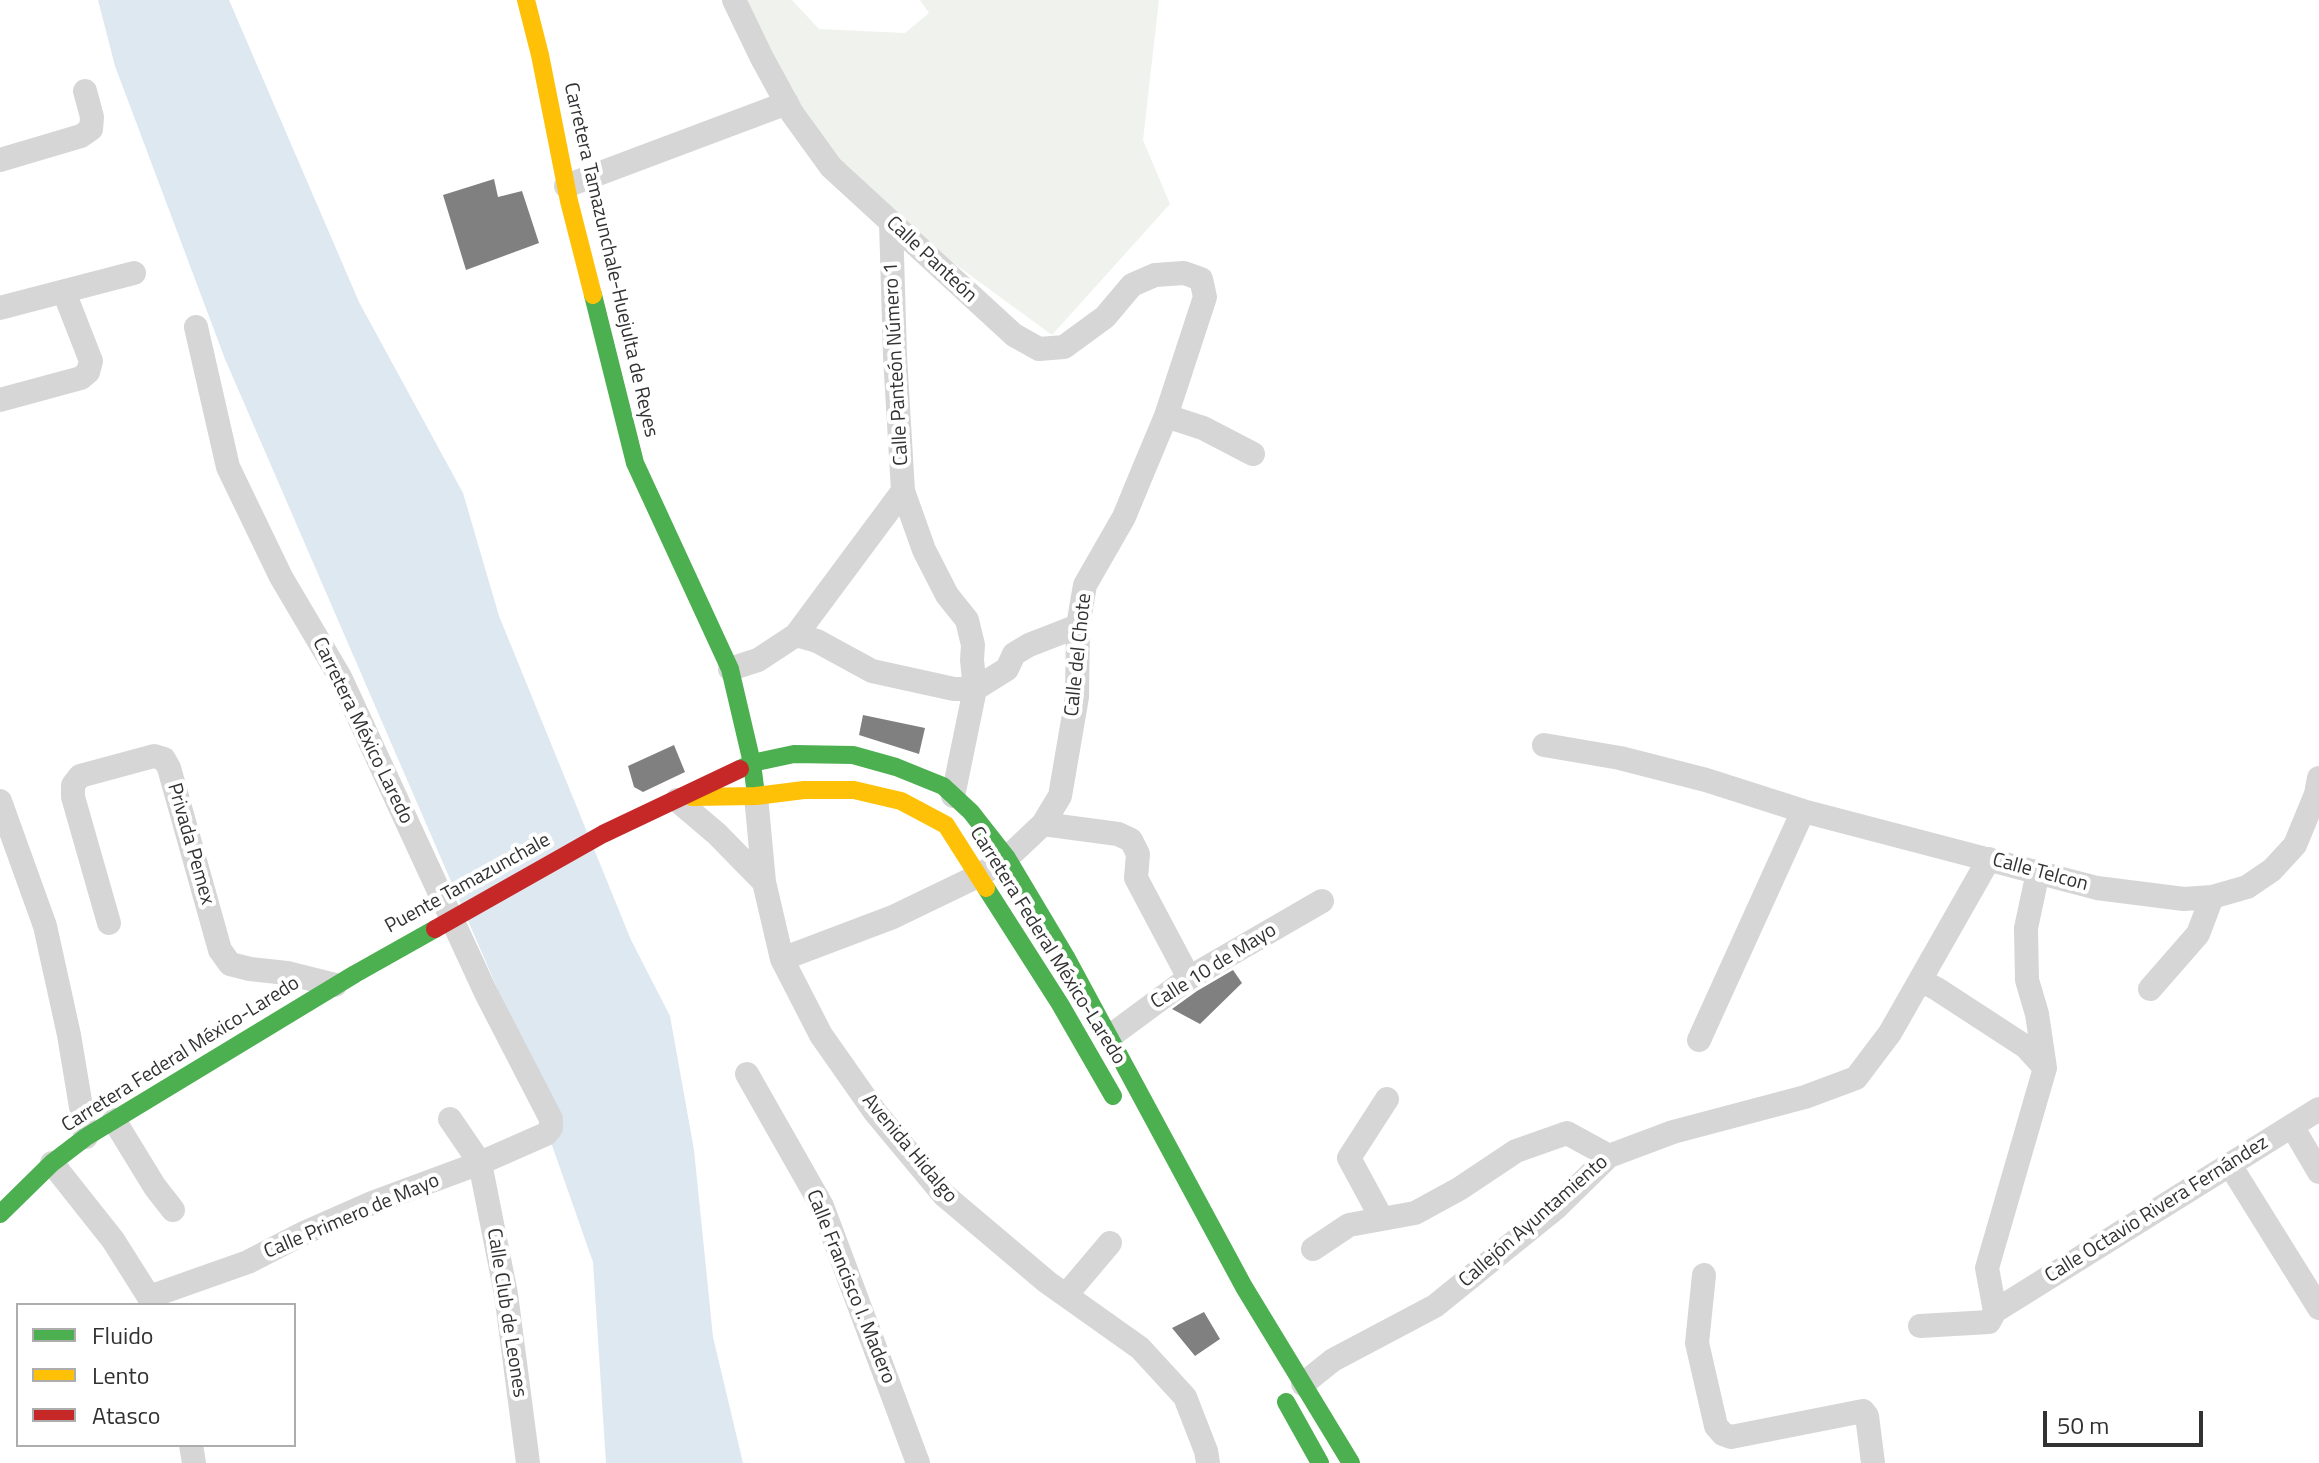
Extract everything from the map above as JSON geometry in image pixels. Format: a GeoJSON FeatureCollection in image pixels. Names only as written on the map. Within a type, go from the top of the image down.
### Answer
{"type":"FeatureCollection","features":[{"type":"Feature","properties":{"kind":"main road","name":"Carretera Tamazunchale-Huejulta de Reyes"},"geometry":{"type":"LineString","coordinates":[[526,0],[566,186],[635,463],[730,669],[752,763],[756,796]]}},
{"type":"Feature","properties":{"kind":"main road","name":"Carretera Federal México-Laredo"},"geometry":{"type":"LineString","coordinates":[[680,799],[752,763],[794,754],[853,755],[896,767],[943,786],[971,812],[1007,858],[1066,957],[1244,1287],[1291,1386],[1320,1463]]}},
{"type":"Feature","properties":{"kind":"main road","name":"Carretera Federal México-Laredo"},"geometry":{"type":"LineString","coordinates":[[680,799],[756,796],[804,790],[854,790],[901,801],[946,825],[1060,1004],[1119,1106]]}},
{"type":"Feature","properties":{"kind":"main road","name":"Puente Tamazunchale"},"geometry":{"type":"LineString","coordinates":[[345,979],[603,834],[680,799]]}},
{"type":"Feature","properties":{"kind":"main road","name":"Carretera Federal México-Laredo"},"geometry":{"type":"LineString","coordinates":[[0,1214],[52,1163],[86,1137],[345,979]]}},
{"type":"Feature","properties":{"kind":"main road"},"geometry":{"type":"LineString","coordinates":[[1227,1297],[1244,1287]]}},
{"type":"Feature","properties":{"kind":"main road","name":"Carretera Federal México-Laredo"},"geometry":{"type":"LineString","coordinates":[[1291,1386],[1351,1463]]}},
{"type":"Feature","properties":{"kind":"street","name":"Calle Panteón"},"geometry":{"type":"LineString","coordinates":[[734,0],[787,103],[831,167],[1014,335],[1039,349],[1064,347],[1105,317],[1132,285],[1155,275],[1184,273],[1201,279]]}},
{"type":"Feature","properties":{"kind":"street"},"geometry":{"type":"LineString","coordinates":[[0,160],[81,136],[91,129],[92,117],[85,91]]}},
{"type":"Feature","properties":{"kind":"street"},"geometry":{"type":"LineString","coordinates":[[566,186],[787,103]]}},
{"type":"Feature","properties":{"kind":"street","name":"Calle Panteón Número 1"},"geometry":{"type":"LineString","coordinates":[[730,669],[758,660],[796,635],[903,491],[891,222]]}},
{"type":"Feature","properties":{"kind":"street"},"geometry":{"type":"LineString","coordinates":[[0,308],[134,273]]}},
{"type":"Feature","properties":{"kind":"street","name":"Calle del Chote"},"geometry":{"type":"LineString","coordinates":[[782,959],[893,917],[978,876],[1007,858],[1043,824],[1060,796],[1077,697],[1078,626],[1085,585],[1124,517],[1166,416],[1205,297],[1201,279]]}},
{"type":"Feature","properties":{"kind":"street"},"geometry":{"type":"LineString","coordinates":[[0,400],[81,378],[88,372],[91,361],[64,292]]}},
{"type":"Feature","properties":{"kind":"street","name":"Carretera México Laredo"},"geometry":{"type":"LineString","coordinates":[[196,327],[228,467],[281,577],[340,677],[486,993],[551,1119],[551,1128]]}},
{"type":"Feature","properties":{"kind":"street"},"geometry":{"type":"LineString","coordinates":[[1166,416],[1203,428],[1253,454]]}},
{"type":"Feature","properties":{"kind":"street"},"geometry":{"type":"LineString","coordinates":[[903,491],[924,550],[947,595],[967,620],[973,645],[975,689],[953,796]]}},
{"type":"Feature","properties":{"kind":"street"},"geometry":{"type":"LineString","coordinates":[[796,635],[817,641],[872,671],[954,689],[975,689],[1007,669],[1014,654],[1078,626]]}},
{"type":"Feature","properties":{"kind":"street","name":"Calle Telcon"},"geometry":{"type":"LineString","coordinates":[[1544,745],[1620,758],[1706,780],[1803,811],[2097,888],[2184,899],[2212,897],[2247,887],[2272,870],[2295,845],[2316,794],[2319,778]]}},
{"type":"Feature","properties":{"kind":"street","name":"Privada Pemex"},"geometry":{"type":"LineString","coordinates":[[109,923],[73,797],[73,785],[80,776],[154,756],[164,759],[169,768],[220,950],[230,964],[345,979]]}},
{"type":"Feature","properties":{"kind":"street","name":"Avenida Hidalgo"},"geometry":{"type":"LineString","coordinates":[[756,796],[764,882],[782,959],[821,1035],[875,1112],[944,1195],[1066,1295],[1140,1348],[1185,1397],[1208,1463]]}},
{"type":"Feature","properties":{"kind":"street"},"geometry":{"type":"LineString","coordinates":[[680,799],[764,882]]}},
{"type":"Feature","properties":{"kind":"street"},"geometry":{"type":"LineString","coordinates":[[0,801],[45,926],[69,1035],[86,1137]]}},
{"type":"Feature","properties":{"kind":"street"},"geometry":{"type":"LineString","coordinates":[[1699,1040],[1803,811]]}},
{"type":"Feature","properties":{"kind":"street"},"geometry":{"type":"LineString","coordinates":[[1043,824],[1118,834],[1131,840],[1138,854],[1136,878],[1189,978]]}},
{"type":"Feature","properties":{"kind":"street","name":"Callejón Ayuntamiento"},"geometry":{"type":"LineString","coordinates":[[1291,1386],[1435,1306],[1556,1208],[1609,1156],[1673,1132],[1805,1097],[1856,1078],[1890,1033],[1989,859]]}},
{"type":"Feature","properties":{"kind":"street"},"geometry":{"type":"LineString","coordinates":[[1995,1311],[1987,1268],[2045,1068],[2037,1014],[2027,980],[2026,928],[2038,872]]}},
{"type":"Feature","properties":{"kind":"street"},"geometry":{"type":"LineString","coordinates":[[2150,989],[2198,934],[2212,897]]}},
{"type":"Feature","properties":{"kind":"street","name":"Calle 10 de Mayo"},"geometry":{"type":"LineString","coordinates":[[1109,1037],[1189,978],[1322,901]]}},
{"type":"Feature","properties":{"kind":"street"},"geometry":{"type":"LineString","coordinates":[[1920,980],[2026,1047],[2045,1068]]}},
{"type":"Feature","properties":{"kind":"street","name":"Calle Francisco I. Madero"},"geometry":{"type":"LineString","coordinates":[[747,1074],[822,1206],[918,1463]]}},
{"type":"Feature","properties":{"kind":"street"},"geometry":{"type":"LineString","coordinates":[[1382,1219],[1349,1158],[1387,1099]]}},
{"type":"Feature","properties":{"kind":"street","name":"Calle Octavio Rivera Fernández"},"geometry":{"type":"LineString","coordinates":[[1920,1326],[1989,1322],[1995,1311],[2319,1109]]}},
{"type":"Feature","properties":{"kind":"street"},"geometry":{"type":"LineString","coordinates":[[450,1119],[480,1163]]}},
{"type":"Feature","properties":{"kind":"street"},"geometry":{"type":"LineString","coordinates":[[114,1120],[155,1187],[173,1210]]}},
{"type":"Feature","properties":{"kind":"street"},"geometry":{"type":"LineString","coordinates":[[2292,1126],[2319,1172]]}},
{"type":"Feature","properties":{"kind":"street","name":"Calle Primero de Mayo"},"geometry":{"type":"LineString","coordinates":[[150,1301],[248,1262],[358,1209],[480,1163],[546,1134],[551,1128]]}},
{"type":"Feature","properties":{"kind":"street"},"geometry":{"type":"LineString","coordinates":[[1313,1249],[1349,1225],[1415,1213],[1459,1189],[1516,1151],[1567,1133],[1609,1156]]}},
{"type":"Feature","properties":{"kind":"street"},"geometry":{"type":"LineString","coordinates":[[52,1163],[113,1240],[150,1301]]}},
{"type":"Feature","properties":{"kind":"street","name":"Calle Club de Leones"},"geometry":{"type":"LineString","coordinates":[[480,1163],[506,1294],[528,1463]]}},
{"type":"Feature","properties":{"kind":"street"},"geometry":{"type":"LineString","coordinates":[[2230,1165],[2319,1308]]}},
{"type":"Feature","properties":{"kind":"street"},"geometry":{"type":"LineString","coordinates":[[1066,1295],[1110,1243]]}},
{"type":"Feature","properties":{"kind":"street"},"geometry":{"type":"LineString","coordinates":[[1704,1275],[1697,1343],[1716,1426],[1723,1434],[1731,1437],[1863,1411],[1867,1416],[1873,1463]]}},
{"type":"Feature","properties":{"kind":"shaded area"},"geometry":{"type":"Polygon","coordinates":[[[98,0],[229,0],[359,302],[463,493],[499,616],[631,940],[670,1016],[694,1150],[713,1337],[743,1463],[606,1463],[593,1262],[495,983],[225,359],[115,66],[98,0]]]}},
{"type":"Feature","properties":{"kind":"shaded area"},"geometry":{"type":"Polygon","coordinates":[[[748,0],[792,0],[819,29],[905,33],[929,13],[920,0],[1159,0],[1143,140],[1170,204],[1052,335],[855,191],[731,7],[748,0]]]}},
{"type":"Feature","properties":{"kind":"building"},"geometry":{"type":"Polygon","coordinates":[[[494,179],[498,197],[522,191],[539,243],[466,270],[443,195],[494,179]]]}},
{"type":"Feature","properties":{"kind":"building"},"geometry":{"type":"Polygon","coordinates":[[[863,715],[925,728],[919,754],[859,735],[863,715]]]}},
{"type":"Feature","properties":{"kind":"building"},"geometry":{"type":"Polygon","coordinates":[[[674,745],[685,772],[643,792],[634,787],[628,766],[674,745]]]}},
{"type":"Feature","properties":{"kind":"building"},"geometry":{"type":"Polygon","coordinates":[[[1233,970],[1242,983],[1200,1024],[1172,1009],[1197,991],[1233,970]]]}},
{"type":"Feature","properties":{"kind":"building"},"geometry":{"type":"Polygon","coordinates":[[[1204,1312],[1220,1339],[1195,1356],[1172,1328],[1204,1312]]]}},
{"type":"Feature","properties":{"kind":"traffic: fast"},"geometry":{"type":"LineString","coordinates":[[593,295],[635,463],[730,669],[755,787]]}},
{"type":"Feature","properties":{"kind":"traffic: fast"},"geometry":{"type":"LineString","coordinates":[[740,769],[752,763],[794,754],[853,755],[896,767],[943,786],[971,812],[1007,858],[1066,957],[1244,1287],[1351,1463]]}},
{"type":"Feature","properties":{"kind":"traffic: fast"},"geometry":{"type":"LineString","coordinates":[[986,888],[1060,1004],[1113,1096]]}},
{"type":"Feature","properties":{"kind":"traffic: fast"},"geometry":{"type":"LineString","coordinates":[[0,1214],[52,1163],[86,1137],[435,929]]}},
{"type":"Feature","properties":{"kind":"traffic: fast"},"geometry":{"type":"LineString","coordinates":[[1286,1402],[1320,1463]]}},
{"type":"Feature","properties":{"kind":"traffic: slow"},"geometry":{"type":"LineString","coordinates":[[526,0],[569,201],[593,295]]}},
{"type":"Feature","properties":{"kind":"traffic: slow"},"geometry":{"type":"LineString","coordinates":[[692,797],[854,790],[901,801],[946,825],[986,888]]}},
{"type":"Feature","properties":{"kind":"traffic: jam"},"geometry":{"type":"LineString","coordinates":[[435,929],[603,834],[740,769]]}}]}
